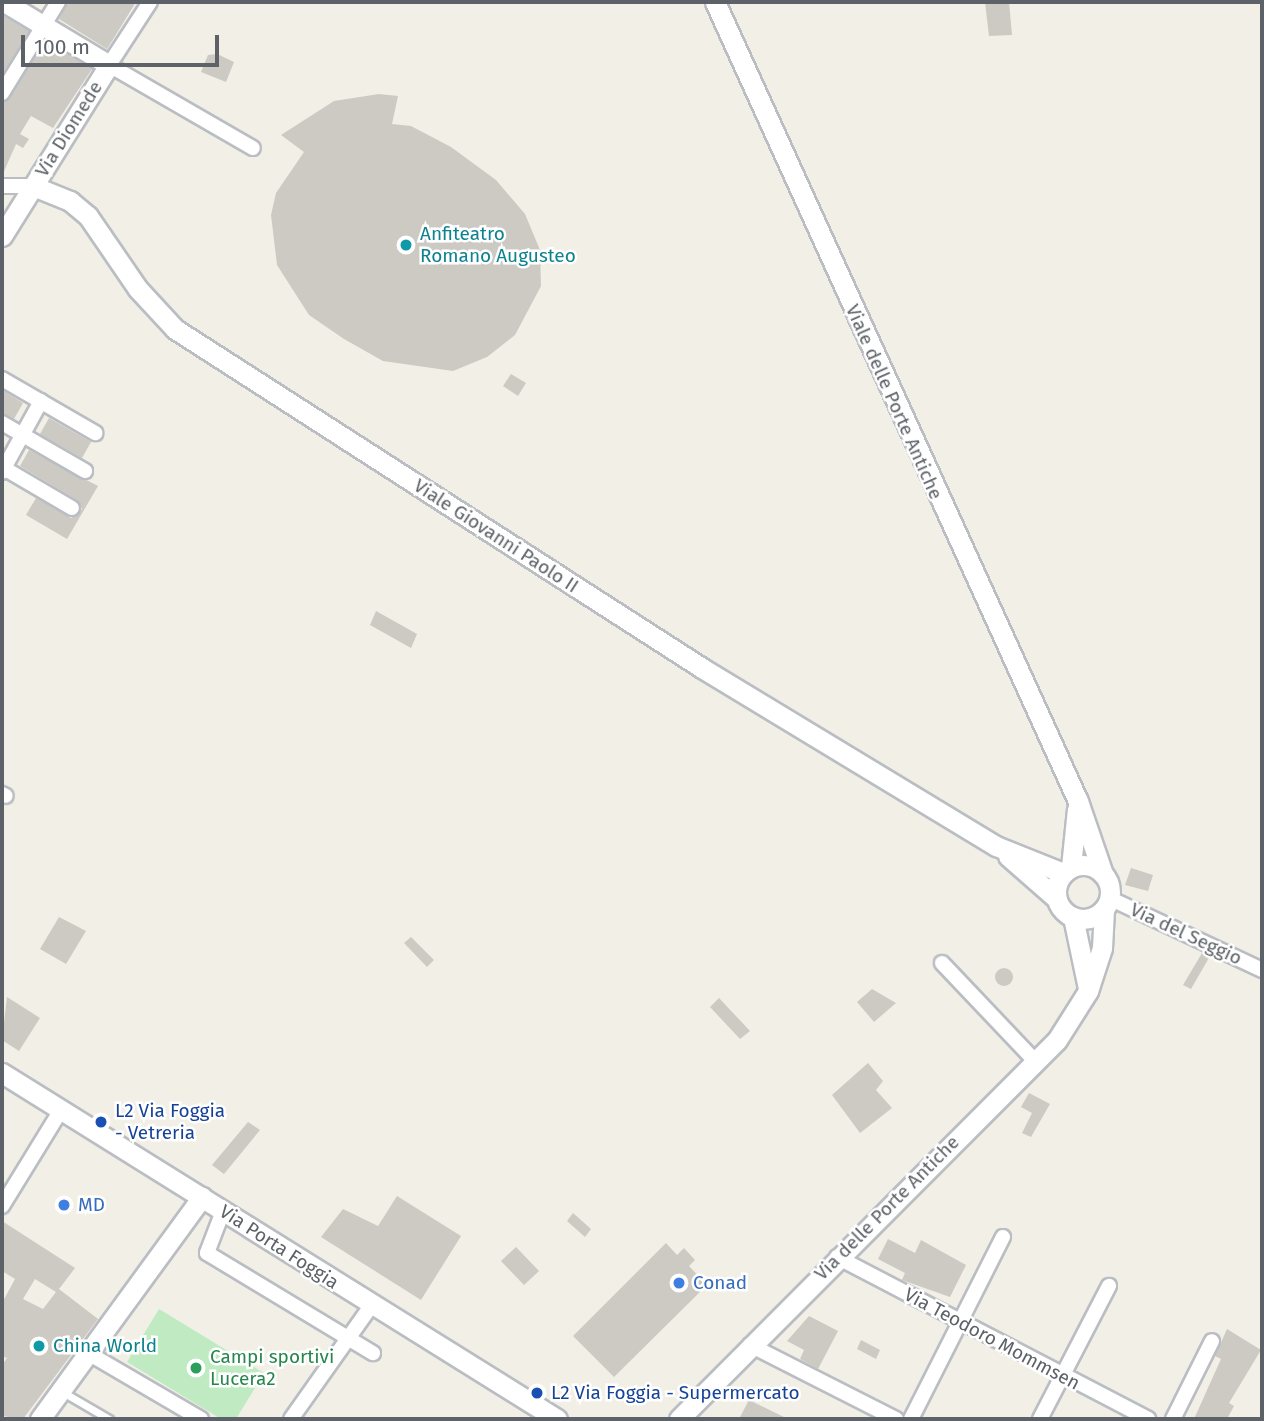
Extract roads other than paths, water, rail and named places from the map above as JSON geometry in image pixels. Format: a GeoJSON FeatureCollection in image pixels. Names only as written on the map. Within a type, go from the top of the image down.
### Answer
{"type":"FeatureCollection","features":[{"type":"Feature","properties":{"kind":"main road"},"geometry":{"type":"LineString","coordinates":[[4,2],[109,65]]}},
{"type":"Feature","properties":{"kind":"main road","name":"Viale delle Porte Antiche"},"geometry":{"type":"LineString","coordinates":[[715,2],[1078,801],[1103,874]]}},
{"type":"Feature","properties":{"kind":"main road","name":"Via Diomede"},"geometry":{"type":"LineString","coordinates":[[2,236],[109,65]]}},
{"type":"Feature","properties":{"kind":"main road","name":"Viale Giovanni Paolo II"},"geometry":{"type":"LineString","coordinates":[[33,186],[70,201],[88,216],[138,289],[175,329],[702,668],[996,846]]}},
{"type":"Feature","properties":{"kind":"main road"},"geometry":{"type":"LineString","coordinates":[[1057,899],[1067,870],[1078,801]]}},
{"type":"Feature","properties":{"kind":"main road"},"geometry":{"type":"LineString","coordinates":[[996,846],[1067,870],[1087,865],[1103,874],[1106,904],[1091,918],[1073,917]]}},
{"type":"Feature","properties":{"kind":"main road"},"geometry":{"type":"LineString","coordinates":[[996,846],[1057,899],[1073,917],[1088,990]]}},
{"type":"Feature","properties":{"kind":"main road","name":"Via delle Porte Antiche"},"geometry":{"type":"LineString","coordinates":[[679,1419],[837,1257],[1057,1040],[1088,990],[1102,948],[1106,904]]}},
{"type":"Feature","properties":{"kind":"main road","name":"Via Porta Foggia"},"geometry":{"type":"LineString","coordinates":[[2,1073],[557,1419]]}},
{"type":"Feature","properties":{"kind":"main road"},"geometry":{"type":"LineString","coordinates":[[40,1419],[202,1197]]}},
{"type":"Feature","properties":{"kind":"street"},"geometry":{"type":"LineString","coordinates":[[2,93],[58,2]]}},
{"type":"Feature","properties":{"kind":"street","name":"Via Diomede"},"geometry":{"type":"LineString","coordinates":[[109,65],[150,2]]}},
{"type":"Feature","properties":{"kind":"street"},"geometry":{"type":"LineString","coordinates":[[109,65],[253,148]]}},
{"type":"Feature","properties":{"kind":"street"},"geometry":{"type":"LineString","coordinates":[[2,186],[33,186]]}},
{"type":"Feature","properties":{"kind":"street"},"geometry":{"type":"LineString","coordinates":[[2,379],[95,433]]}},
{"type":"Feature","properties":{"kind":"street"},"geometry":{"type":"LineString","coordinates":[[41,401],[2,469],[72,508]]}},
{"type":"Feature","properties":{"kind":"street"},"geometry":{"type":"LineString","coordinates":[[2,423],[85,471]]}},
{"type":"Feature","properties":{"kind":"street","name":"Via del Seggio"},"geometry":{"type":"LineString","coordinates":[[1106,904],[1262,970]]}},
{"type":"Feature","properties":{"kind":"street"},"geometry":{"type":"LineString","coordinates":[[942,963],[1035,1061]]}},
{"type":"Feature","properties":{"kind":"street"},"geometry":{"type":"LineString","coordinates":[[2,1206],[61,1110]]}},
{"type":"Feature","properties":{"kind":"street"},"geometry":{"type":"LineString","coordinates":[[223,1211],[207,1252],[373,1353]]}},
{"type":"Feature","properties":{"kind":"street"},"geometry":{"type":"LineString","coordinates":[[911,1419],[1003,1237]]}},
{"type":"Feature","properties":{"kind":"street","name":"Via Teodoro Mommsen"},"geometry":{"type":"LineString","coordinates":[[837,1257],[959,1323],[1148,1419]]}},
{"type":"Feature","properties":{"kind":"street"},"geometry":{"type":"LineString","coordinates":[[1040,1419],[1109,1286]]}},
{"type":"Feature","properties":{"kind":"street"},"geometry":{"type":"LineString","coordinates":[[291,1419],[372,1306]]}},
{"type":"Feature","properties":{"kind":"street"},"geometry":{"type":"LineString","coordinates":[[1173,1419],[1212,1341]]}},
{"type":"Feature","properties":{"kind":"street"},"geometry":{"type":"LineString","coordinates":[[750,1345],[896,1419]]}},
{"type":"Feature","properties":{"kind":"street"},"geometry":{"type":"LineString","coordinates":[[88,1353],[201,1419]]}},
{"type":"Feature","properties":{"kind":"lane"},"geometry":{"type":"LineString","coordinates":[[60,1391],[109,1419]]}},
{"type":"Feature","properties":{"kind":"place","name":"Anfiteatro Romano Augusteo"},"geometry":{"type":"Point","coordinates":[406,245]}},
{"type":"Feature","properties":{"kind":"place","name":"L2 Via Foggia - Vetreria"},"geometry":{"type":"Point","coordinates":[101,1122]}},
{"type":"Feature","properties":{"kind":"place","name":"MD"},"geometry":{"type":"Point","coordinates":[64,1205]}},
{"type":"Feature","properties":{"kind":"place","name":"Conad"},"geometry":{"type":"Point","coordinates":[679,1283]}},
{"type":"Feature","properties":{"kind":"place","name":"China World"},"geometry":{"type":"Point","coordinates":[39,1346]}},
{"type":"Feature","properties":{"kind":"place","name":"Campi sportivi Lucera2"},"geometry":{"type":"Point","coordinates":[196,1368]}},
{"type":"Feature","properties":{"kind":"place","name":"L2 Via Foggia - Supermercato"},"geometry":{"type":"Point","coordinates":[537,1393]}}]}
